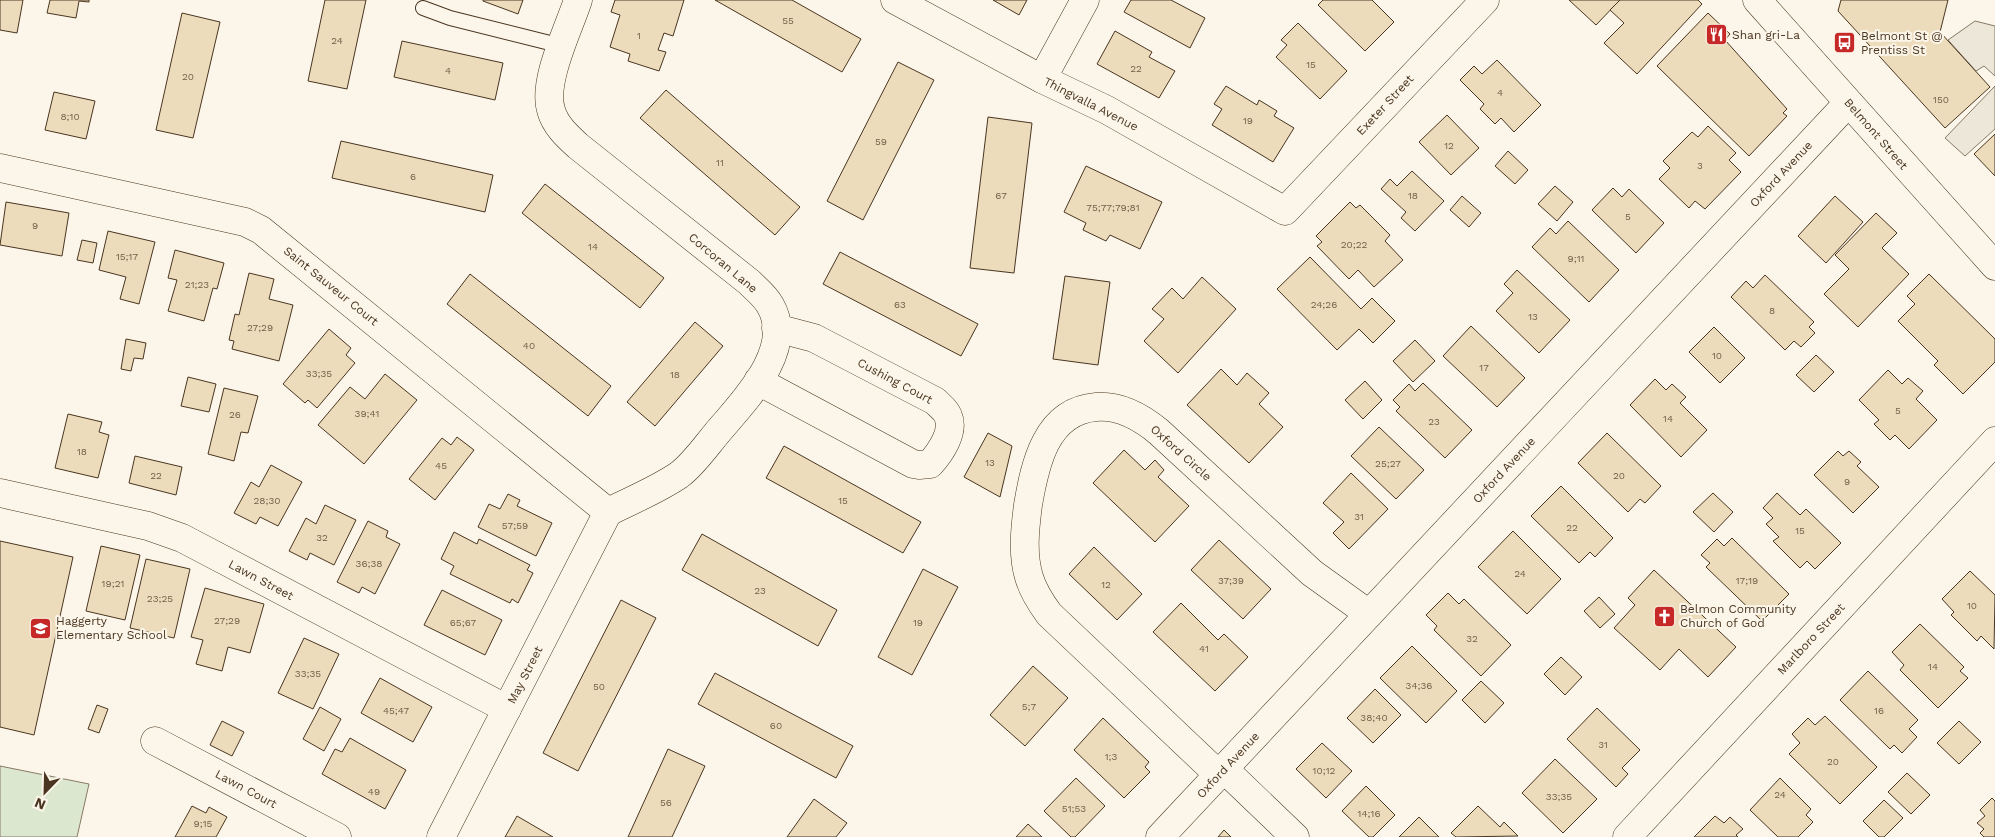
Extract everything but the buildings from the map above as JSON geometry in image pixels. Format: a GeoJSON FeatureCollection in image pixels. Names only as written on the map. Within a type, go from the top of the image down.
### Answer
{"type":"FeatureCollection","features":[{"type":"Feature","properties":{"kind":"street","name":"Corcoran Lane"},"geometry":{"type":"LineString","coordinates":[[578,0],[553,72],[549,92],[551,111],[560,127],[578,146],[749,282],[769,304],[776,320],[773,353],[758,381],[739,408],[685,470],[664,484],[608,512]]}},
{"type":"Feature","properties":{"kind":"street","name":"Thingvalla Avenue"},"geometry":{"type":"LineString","coordinates":[[895,0],[1042,79],[1107,110],[1285,211]]}},
{"type":"Feature","properties":{"kind":"street"},"geometry":{"type":"LineString","coordinates":[[1042,79],[1085,0]]}},
{"type":"Feature","properties":{"kind":"street","name":"Exeter Street"},"geometry":{"type":"LineString","coordinates":[[1285,211],[1484,0]]}},
{"type":"Feature","properties":{"kind":"street","name":"Belmont Street"},"geometry":{"type":"LineString","coordinates":[[1758,0],[1995,266]]}},
{"type":"Feature","properties":{"kind":"street","name":"Oxford Avenue"},"geometry":{"type":"LineString","coordinates":[[1160,837],[1848,103]]}},
{"type":"Feature","properties":{"kind":"street","name":"Saint Sauveur Court"},"geometry":{"type":"LineString","coordinates":[[0,168],[246,222],[261,230],[608,512]]}},
{"type":"Feature","properties":{"kind":"street","name":"Cushing Court"},"geometry":{"type":"LineString","coordinates":[[758,381],[913,464],[930,464],[938,454],[948,435],[950,429],[949,417],[935,401],[814,338],[776,328]]}},
{"type":"Feature","properties":{"kind":"street","name":"Oxford Circle"},"geometry":{"type":"LineString","coordinates":[[1295,837],[1221,772],[1049,614],[1033,589],[1028,576],[1025,547],[1031,489],[1042,450],[1061,420],[1080,410],[1104,407],[1121,410],[1141,419],[1159,432],[1312,574],[1369,614]]}},
{"type":"Feature","properties":{"kind":"street","name":"Marlboro Street"},"geometry":{"type":"LineString","coordinates":[[1627,837],[1995,441]]}},
{"type":"Feature","properties":{"kind":"street","name":"Lawn Street"},"geometry":{"type":"LineString","coordinates":[[0,494],[148,526],[176,536],[507,709]]}},
{"type":"Feature","properties":{"kind":"street","name":"May Street"},"geometry":{"type":"LineString","coordinates":[[441,837],[608,512]]}},
{"type":"Feature","properties":{"kind":"street","name":"Lawn Court"},"geometry":{"type":"LineString","coordinates":[[155,741],[337,837]]}},
{"type":"Feature","properties":{"kind":"lane"},"geometry":{"type":"LineString","coordinates":[[423,8],[450,18],[562,46]]}},
{"type":"Feature","properties":{"kind":"green space"},"geometry":{"type":"Polygon","coordinates":[[[0,766],[89,784],[77,837],[0,837],[0,766]]]}},
{"type":"Feature","properties":{"kind":"shaded area"},"geometry":{"type":"Polygon","coordinates":[[[1975,21],[1995,26],[1995,76],[1984,66],[1976,71],[1948,40],[1975,21]]]}},
{"type":"Feature","properties":{"kind":"shaded area"},"geometry":{"type":"Polygon","coordinates":[[[1995,86],[1995,129],[1965,156],[1945,138],[1995,86]]]}},
{"type":"Feature","properties":{"kind":"place","name":"Shan gri-La"},"geometry":{"type":"Point","coordinates":[1716,35]}},
{"type":"Feature","properties":{"kind":"place","name":"Belmont St @ Prentiss St"},"geometry":{"type":"Point","coordinates":[1845,43]}},
{"type":"Feature","properties":{"kind":"place","name":"Belmon Community Church of God"},"geometry":{"type":"Point","coordinates":[1664,616]}},
{"type":"Feature","properties":{"kind":"place","name":"Haggerty Elementary School"},"geometry":{"type":"Point","coordinates":[40,628]}}]}
